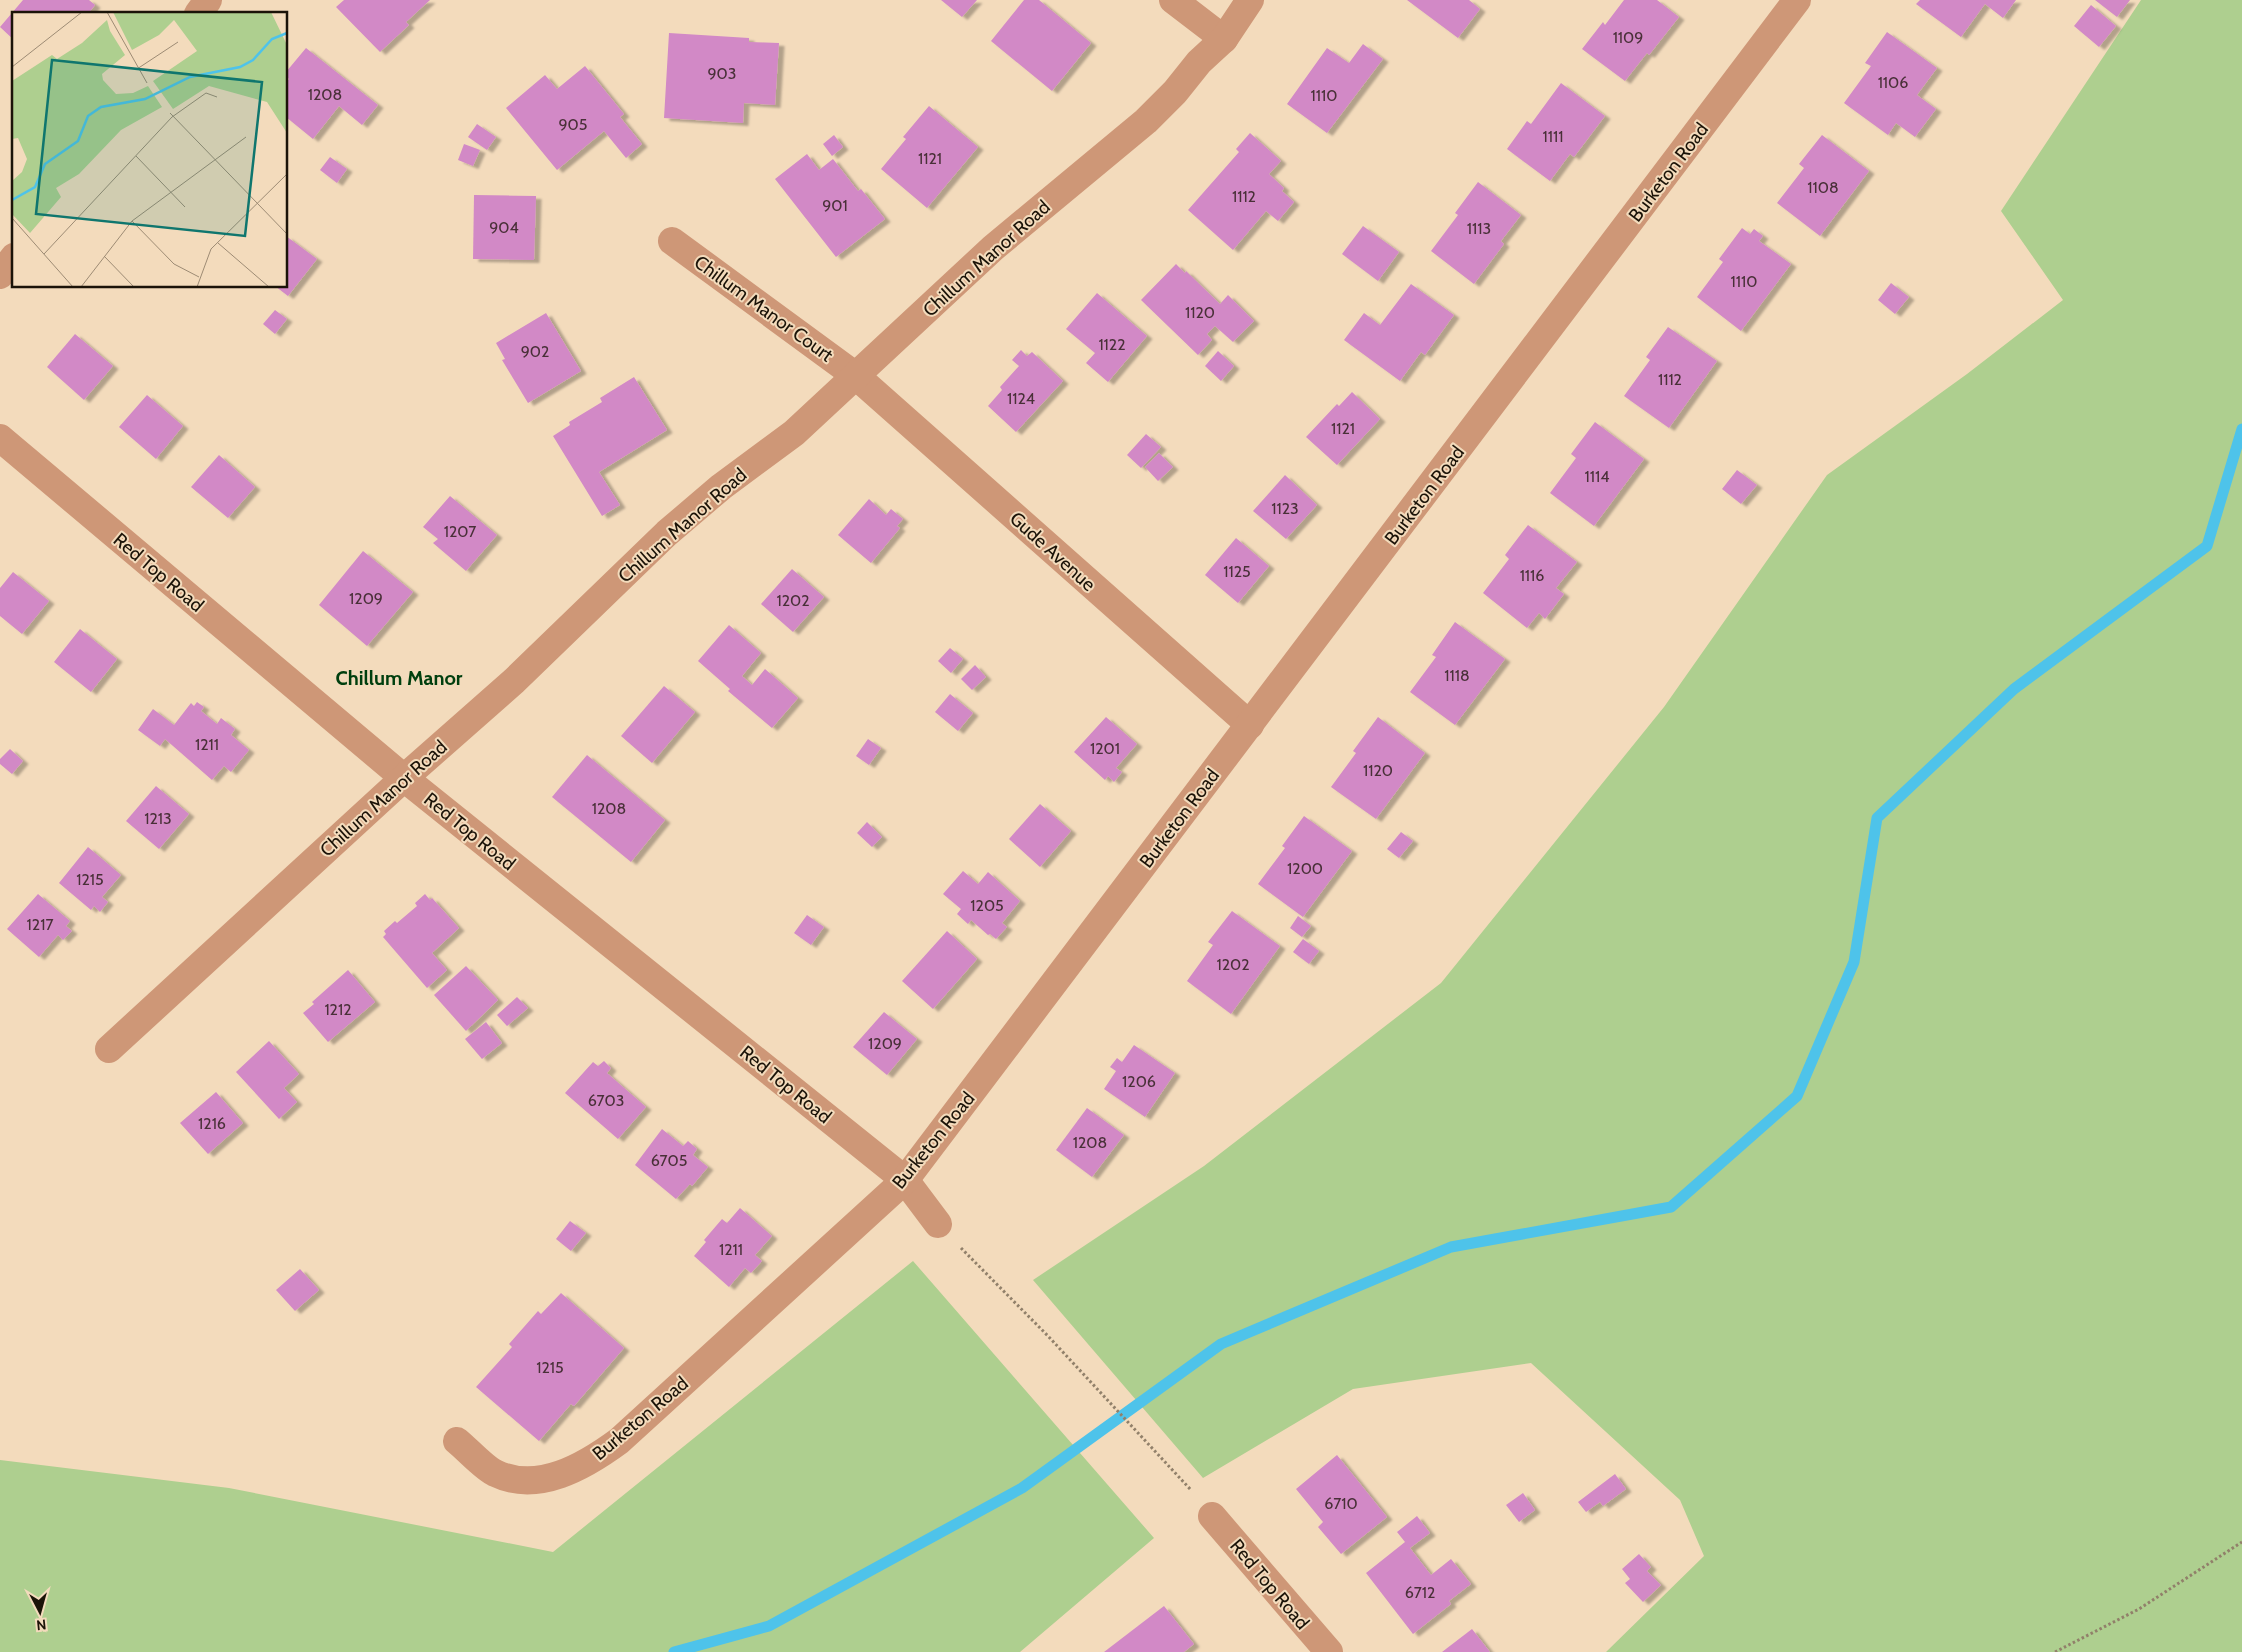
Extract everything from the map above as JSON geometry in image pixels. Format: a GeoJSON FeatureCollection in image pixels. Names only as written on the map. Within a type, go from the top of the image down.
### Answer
{"type":"FeatureCollection","features":[{"type":"Feature","properties":{"kind":"street"},"geometry":{"type":"LineString","coordinates":[[199,12],[208,0]]}},
{"type":"Feature","properties":{"kind":"street"},"geometry":{"type":"LineString","coordinates":[[1173,0],[1224,39]]}},
{"type":"Feature","properties":{"kind":"street","name":"Chillum Manor Road"},"geometry":{"type":"LineString","coordinates":[[108,1049],[404,778],[514,681],[666,533],[721,487],[794,433],[993,248],[1146,121],[1175,92],[1199,62],[1224,39],[1250,0]]}},
{"type":"Feature","properties":{"kind":"street","name":"Burketon Road"},"geometry":{"type":"LineString","coordinates":[[457,1441],[495,1473],[525,1481],[553,1476],[578,1468],[619,1441],[905,1180],[1797,0]]}},
{"type":"Feature","properties":{"kind":"street","name":"Chillum Manor Court"},"geometry":{"type":"LineString","coordinates":[[672,241],[856,376]]}},
{"type":"Feature","properties":{"kind":"street"},"geometry":{"type":"LineString","coordinates":[[0,275],[12,260]]}},
{"type":"Feature","properties":{"kind":"street","name":"Gude Avenue"},"geometry":{"type":"LineString","coordinates":[[856,376],[1250,725]]}},
{"type":"Feature","properties":{"kind":"street","name":"Red Top Road"},"geometry":{"type":"LineString","coordinates":[[0,438],[404,778],[905,1180],[938,1224]]}},
{"type":"Feature","properties":{"kind":"street","name":"Red Top Road"},"geometry":{"type":"LineString","coordinates":[[1212,1516],[1329,1652]]}},
{"type":"Feature","properties":{"kind":"path"},"geometry":{"type":"LineString","coordinates":[[938,1224],[1048,1336],[1183,1480]]}},
{"type":"Feature","properties":{"kind":"path"},"geometry":{"type":"LineString","coordinates":[[2055,1652],[2139,1609],[2242,1542]]}},
{"type":"Feature","properties":{"kind":"green space"},"geometry":{"type":"Polygon","coordinates":[[[2141,0],[2242,0],[2242,1652],[1606,1652],[1704,1556],[1680,1500],[1531,1363],[1353,1389],[1203,1478],[1033,1280],[1204,1166],[1441,983],[1664,707],[1827,475],[1967,374],[2063,300],[2001,211],[2141,0]]]}},
{"type":"Feature","properties":{"kind":"green space"},"geometry":{"type":"Polygon","coordinates":[[[913,1261],[1154,1538],[1020,1652],[0,1652],[0,1460],[229,1488],[553,1552],[913,1261]]]}},
{"type":"Feature","properties":{"kind":"building"},"geometry":{"type":"Polygon","coordinates":[[[23,0],[89,0],[95,5],[90,12],[13,12],[23,0]]]}},
{"type":"Feature","properties":{"kind":"building"},"geometry":{"type":"Polygon","coordinates":[[[344,0],[430,0],[406,22],[409,25],[380,52],[336,7],[344,0]]]}},
{"type":"Feature","properties":{"kind":"building"},"geometry":{"type":"Polygon","coordinates":[[[941,0],[977,0],[962,17],[941,0]]]}},
{"type":"Feature","properties":{"kind":"building"},"geometry":{"type":"Polygon","coordinates":[[[1024,0],[1039,0],[1091,43],[1052,91],[991,41],[1024,0]]]}},
{"type":"Feature","properties":{"kind":"building"},"geometry":{"type":"Polygon","coordinates":[[[1407,0],[1469,0],[1480,9],[1458,38],[1407,0]]]}},
{"type":"Feature","properties":{"kind":"building"},"geometry":{"type":"Polygon","coordinates":[[[1624,0],[1657,0],[1679,17],[1649,55],[1647,53],[1625,81],[1582,49],[1603,22],[1605,25],[1624,0]]]}},
{"type":"Feature","properties":{"kind":"building"},"geometry":{"type":"Polygon","coordinates":[[[1920,0],[2016,0],[2003,18],[1985,4],[1961,37],[1916,4],[1920,0]]]}},
{"type":"Feature","properties":{"kind":"building"},"geometry":{"type":"Polygon","coordinates":[[[2095,0],[2130,0],[2117,17],[2095,0]]]}},
{"type":"Feature","properties":{"kind":"building"},"geometry":{"type":"Polygon","coordinates":[[[2091,5],[2116,26],[2099,47],[2074,26],[2091,5]]]}},
{"type":"Feature","properties":{"kind":"building"},"geometry":{"type":"Polygon","coordinates":[[[12,13],[12,38],[0,27],[12,13]]]}},
{"type":"Feature","properties":{"kind":"building"},"geometry":{"type":"Polygon","coordinates":[[[1887,32],[1937,68],[1917,95],[1936,109],[1915,137],[1896,123],[1888,135],[1844,103],[1871,66],[1865,63],[1887,32]]]}},
{"type":"Feature","properties":{"kind":"building"},"geometry":{"type":"Polygon","coordinates":[[[669,33],[749,38],[749,42],[779,43],[775,105],[744,103],[743,123],[664,118],[669,33]]]}},
{"type":"Feature","properties":{"kind":"building"},"geometry":{"type":"Polygon","coordinates":[[[1363,44],[1383,59],[1327,133],[1287,104],[1327,48],[1349,63],[1363,44]]]}},
{"type":"Feature","properties":{"kind":"building"},"geometry":{"type":"Polygon","coordinates":[[[306,48],[378,105],[362,125],[339,106],[313,139],[288,119],[288,70],[306,48]]]}},
{"type":"Feature","properties":{"kind":"building"},"geometry":{"type":"Polygon","coordinates":[[[585,66],[624,114],[620,117],[642,144],[626,158],[604,131],[557,170],[506,108],[545,75],[557,89],[585,66]]]}},
{"type":"Feature","properties":{"kind":"building"},"geometry":{"type":"Polygon","coordinates":[[[1561,83],[1605,116],[1574,157],[1570,154],[1550,181],[1507,149],[1527,121],[1531,124],[1561,83]]]}},
{"type":"Feature","properties":{"kind":"building"},"geometry":{"type":"Polygon","coordinates":[[[929,106],[978,147],[927,208],[881,169],[906,139],[903,137],[929,106]]]}},
{"type":"Feature","properties":{"kind":"building"},"geometry":{"type":"Polygon","coordinates":[[[477,124],[496,137],[487,150],[468,137],[477,124]]]}},
{"type":"Feature","properties":{"kind":"building"},"geometry":{"type":"Polygon","coordinates":[[[1250,133],[1281,161],[1269,174],[1284,188],[1282,191],[1294,202],[1278,221],[1266,211],[1233,250],[1188,210],[1239,152],[1236,149],[1250,133]]]}},
{"type":"Feature","properties":{"kind":"building"},"geometry":{"type":"Polygon","coordinates":[[[834,135],[843,147],[832,156],[823,144],[834,135]]]}},
{"type":"Feature","properties":{"kind":"building"},"geometry":{"type":"Polygon","coordinates":[[[1822,135],[1869,171],[1820,236],[1777,203],[1804,168],[1799,164],[1822,135]]]}},
{"type":"Feature","properties":{"kind":"building"},"geometry":{"type":"Polygon","coordinates":[[[464,144],[480,150],[473,166],[458,160],[464,144]]]}},
{"type":"Feature","properties":{"kind":"building"},"geometry":{"type":"Polygon","coordinates":[[[807,154],[819,170],[833,159],[858,191],[861,189],[885,219],[836,257],[775,179],[807,154]]]}},
{"type":"Feature","properties":{"kind":"building"},"geometry":{"type":"Polygon","coordinates":[[[330,157],[347,169],[337,183],[320,170],[330,157]]]}},
{"type":"Feature","properties":{"kind":"building"},"geometry":{"type":"Polygon","coordinates":[[[1478,182],[1521,215],[1501,241],[1504,244],[1474,284],[1431,251],[1458,215],[1455,213],[1478,182]]]}},
{"type":"Feature","properties":{"kind":"building"},"geometry":{"type":"Polygon","coordinates":[[[474,195],[536,196],[534,260],[473,259],[474,195]]]}},
{"type":"Feature","properties":{"kind":"building"},"geometry":{"type":"Polygon","coordinates":[[[1363,226],[1399,252],[1378,281],[1342,254],[1363,226]]]}},
{"type":"Feature","properties":{"kind":"building"},"geometry":{"type":"Polygon","coordinates":[[[1742,228],[1750,234],[1754,229],[1763,236],[1759,241],[1791,264],[1741,331],[1697,297],[1723,262],[1719,259],[1742,228]]]}},
{"type":"Feature","properties":{"kind":"building"},"geometry":{"type":"Polygon","coordinates":[[[288,237],[317,259],[288,296],[278,288],[288,288],[288,237]]]}},
{"type":"Feature","properties":{"kind":"building"},"geometry":{"type":"Polygon","coordinates":[[[1176,264],[1185,273],[1186,271],[1220,304],[1228,295],[1254,321],[1233,342],[1215,326],[1207,334],[1212,340],[1198,355],[1141,300],[1176,264]]]}},
{"type":"Feature","properties":{"kind":"building"},"geometry":{"type":"Polygon","coordinates":[[[1891,283],[1909,297],[1895,314],[1878,300],[1891,283]]]}},
{"type":"Feature","properties":{"kind":"building"},"geometry":{"type":"Polygon","coordinates":[[[1411,284],[1454,315],[1425,355],[1421,352],[1400,381],[1344,340],[1364,313],[1380,325],[1411,284]]]}},
{"type":"Feature","properties":{"kind":"building"},"geometry":{"type":"Polygon","coordinates":[[[1097,293],[1147,336],[1108,382],[1086,363],[1095,353],[1066,329],[1097,293]]]}},
{"type":"Feature","properties":{"kind":"building"},"geometry":{"type":"Polygon","coordinates":[[[275,310],[287,319],[275,334],[263,324],[275,310]]]}},
{"type":"Feature","properties":{"kind":"building"},"geometry":{"type":"Polygon","coordinates":[[[546,313],[581,371],[528,403],[502,360],[505,359],[496,343],[546,313]]]}},
{"type":"Feature","properties":{"kind":"building"},"geometry":{"type":"Polygon","coordinates":[[[1668,327],[1717,361],[1669,428],[1624,396],[1650,360],[1646,357],[1668,327]]]}},
{"type":"Feature","properties":{"kind":"building"},"geometry":{"type":"Polygon","coordinates":[[[75,334],[113,366],[84,400],[47,367],[75,334]]]}},
{"type":"Feature","properties":{"kind":"building"},"geometry":{"type":"Polygon","coordinates":[[[1021,350],[1027,356],[1032,352],[1063,381],[1016,432],[988,406],[1002,390],[1000,387],[1019,366],[1012,360],[1021,350]]]}},
{"type":"Feature","properties":{"kind":"building"},"geometry":{"type":"Polygon","coordinates":[[[1218,351],[1234,366],[1221,381],[1205,366],[1218,351]]]}},
{"type":"Feature","properties":{"kind":"building"},"geometry":{"type":"Polygon","coordinates":[[[634,377],[667,430],[599,472],[620,505],[602,516],[553,436],[570,425],[569,422],[602,402],[600,398],[634,377]]]}},
{"type":"Feature","properties":{"kind":"building"},"geometry":{"type":"Polygon","coordinates":[[[1352,392],[1380,419],[1337,465],[1306,437],[1337,404],[1339,406],[1352,392]]]}},
{"type":"Feature","properties":{"kind":"building"},"geometry":{"type":"Polygon","coordinates":[[[147,395],[183,426],[156,459],[119,427],[147,395]]]}},
{"type":"Feature","properties":{"kind":"building"},"geometry":{"type":"Polygon","coordinates":[[[1595,422],[1644,459],[1594,526],[1550,493],[1576,458],[1571,454],[1595,422]]]}},
{"type":"Feature","properties":{"kind":"building"},"geometry":{"type":"Polygon","coordinates":[[[1146,434],[1161,447],[1141,468],[1127,455],[1146,434]]]}},
{"type":"Feature","properties":{"kind":"building"},"geometry":{"type":"Polygon","coordinates":[[[1159,453],[1173,467],[1158,481],[1145,467],[1159,453]]]}},
{"type":"Feature","properties":{"kind":"building"},"geometry":{"type":"Polygon","coordinates":[[[219,455],[255,487],[228,518],[191,487],[219,455]]]}},
{"type":"Feature","properties":{"kind":"building"},"geometry":{"type":"Polygon","coordinates":[[[1737,470],[1757,485],[1741,504],[1722,489],[1737,470]]]}},
{"type":"Feature","properties":{"kind":"building"},"geometry":{"type":"Polygon","coordinates":[[[1285,475],[1317,505],[1286,539],[1253,511],[1285,475]]]}},
{"type":"Feature","properties":{"kind":"building"},"geometry":{"type":"Polygon","coordinates":[[[450,496],[497,535],[466,571],[433,543],[438,539],[423,527],[450,496]]]}},
{"type":"Feature","properties":{"kind":"building"},"geometry":{"type":"Polygon","coordinates":[[[869,499],[886,515],[891,509],[903,519],[897,526],[900,528],[871,563],[838,535],[869,499]]]}},
{"type":"Feature","properties":{"kind":"building"},"geometry":{"type":"Polygon","coordinates":[[[1528,525],[1577,562],[1556,588],[1564,594],[1545,619],[1539,613],[1527,628],[1483,593],[1509,559],[1505,555],[1528,525]]]}},
{"type":"Feature","properties":{"kind":"building"},"geometry":{"type":"Polygon","coordinates":[[[1236,538],[1269,566],[1238,603],[1205,575],[1236,538]]]}},
{"type":"Feature","properties":{"kind":"building"},"geometry":{"type":"Polygon","coordinates":[[[363,551],[413,592],[367,646],[319,605],[363,551]]]}},
{"type":"Feature","properties":{"kind":"building"},"geometry":{"type":"Polygon","coordinates":[[[792,569],[824,597],[793,632],[761,604],[792,569]]]}},
{"type":"Feature","properties":{"kind":"building"},"geometry":{"type":"Polygon","coordinates":[[[13,572],[49,601],[22,634],[0,616],[0,588],[13,572]]]}},
{"type":"Feature","properties":{"kind":"building"},"geometry":{"type":"Polygon","coordinates":[[[1455,622],[1505,659],[1455,725],[1410,692],[1436,657],[1432,655],[1455,622]]]}},
{"type":"Feature","properties":{"kind":"building"},"geometry":{"type":"Polygon","coordinates":[[[729,625],[761,653],[742,676],[752,685],[765,669],[798,698],[772,728],[728,691],[730,689],[698,661],[729,625]]]}},
{"type":"Feature","properties":{"kind":"building"},"geometry":{"type":"Polygon","coordinates":[[[80,629],[117,659],[91,692],[54,662],[80,629]]]}},
{"type":"Feature","properties":{"kind":"building"},"geometry":{"type":"Polygon","coordinates":[[[950,648],[963,659],[951,673],[938,661],[950,648]]]}},
{"type":"Feature","properties":{"kind":"building"},"geometry":{"type":"Polygon","coordinates":[[[975,665],[986,677],[972,690],[961,679],[975,665]]]}},
{"type":"Feature","properties":{"kind":"building"},"geometry":{"type":"Polygon","coordinates":[[[664,686],[695,712],[652,763],[621,736],[664,686]]]}},
{"type":"Feature","properties":{"kind":"building"},"geometry":{"type":"Polygon","coordinates":[[[950,694],[973,713],[958,731],[935,712],[950,694]]]}},
{"type":"Feature","properties":{"kind":"building"},"geometry":{"type":"Polygon","coordinates":[[[197,702],[204,707],[201,711],[217,724],[221,718],[235,729],[231,735],[249,750],[231,772],[224,766],[212,780],[165,739],[160,746],[138,730],[153,709],[174,725],[191,703],[194,706],[197,702]]]}},
{"type":"Feature","properties":{"kind":"building"},"geometry":{"type":"Polygon","coordinates":[[[1106,717],[1137,744],[1116,768],[1122,772],[1114,782],[1108,776],[1105,780],[1074,752],[1106,717]]]}},
{"type":"Feature","properties":{"kind":"building"},"geometry":{"type":"Polygon","coordinates":[[[1378,717],[1425,753],[1376,819],[1331,787],[1356,753],[1353,751],[1378,717]]]}},
{"type":"Feature","properties":{"kind":"building"},"geometry":{"type":"Polygon","coordinates":[[[868,739],[881,748],[869,765],[856,756],[868,739]]]}},
{"type":"Feature","properties":{"kind":"building"},"geometry":{"type":"Polygon","coordinates":[[[10,749],[23,761],[12,774],[0,764],[0,759],[10,749]]]}},
{"type":"Feature","properties":{"kind":"building"},"geometry":{"type":"Polygon","coordinates":[[[587,755],[665,820],[631,862],[552,797],[587,755]]]}},
{"type":"Feature","properties":{"kind":"building"},"geometry":{"type":"Polygon","coordinates":[[[156,786],[189,814],[159,849],[126,821],[156,786]]]}},
{"type":"Feature","properties":{"kind":"building"},"geometry":{"type":"Polygon","coordinates":[[[1040,804],[1071,831],[1040,867],[1009,839],[1040,804]]]}},
{"type":"Feature","properties":{"kind":"building"},"geometry":{"type":"Polygon","coordinates":[[[1304,816],[1352,851],[1303,917],[1258,884],[1285,848],[1282,846],[1304,816]]]}},
{"type":"Feature","properties":{"kind":"building"},"geometry":{"type":"Polygon","coordinates":[[[867,822],[882,837],[872,847],[857,833],[867,822]]]}},
{"type":"Feature","properties":{"kind":"building"},"geometry":{"type":"Polygon","coordinates":[[[1401,832],[1413,841],[1399,858],[1387,849],[1401,832]]]}},
{"type":"Feature","properties":{"kind":"building"},"geometry":{"type":"Polygon","coordinates":[[[88,847],[121,875],[102,897],[108,902],[100,912],[94,906],[91,910],[59,883],[88,847]]]}},
{"type":"Feature","properties":{"kind":"building"},"geometry":{"type":"Polygon","coordinates":[[[963,871],[978,884],[988,872],[1020,901],[1002,923],[1007,927],[996,939],[990,934],[988,935],[971,920],[968,924],[957,914],[961,909],[943,894],[963,871]]]}},
{"type":"Feature","properties":{"kind":"building"},"geometry":{"type":"Polygon","coordinates":[[[38,894],[70,921],[66,926],[72,931],[63,940],[58,935],[39,957],[7,929],[38,894]]]}},
{"type":"Feature","properties":{"kind":"building"},"geometry":{"type":"Polygon","coordinates":[[[425,894],[430,900],[432,898],[459,928],[432,953],[447,970],[427,988],[383,937],[386,934],[384,931],[417,906],[415,903],[425,894]]]}},
{"type":"Feature","properties":{"kind":"building"},"geometry":{"type":"Polygon","coordinates":[[[1232,911],[1280,946],[1231,1014],[1187,981],[1213,945],[1208,942],[1232,911]]]}},
{"type":"Feature","properties":{"kind":"building"},"geometry":{"type":"Polygon","coordinates":[[[807,915],[824,927],[811,945],[794,933],[807,915]]]}},
{"type":"Feature","properties":{"kind":"building"},"geometry":{"type":"Polygon","coordinates":[[[1298,916],[1311,926],[1302,937],[1290,928],[1298,916]]]}},
{"type":"Feature","properties":{"kind":"building"},"geometry":{"type":"Polygon","coordinates":[[[947,931],[977,959],[933,1009],[902,981],[947,931]]]}},
{"type":"Feature","properties":{"kind":"building"},"geometry":{"type":"Polygon","coordinates":[[[1303,939],[1319,951],[1309,964],[1293,952],[1303,939]]]}},
{"type":"Feature","properties":{"kind":"building"},"geometry":{"type":"Polygon","coordinates":[[[466,966],[498,1000],[466,1031],[434,995],[466,966]]]}},
{"type":"Feature","properties":{"kind":"building"},"geometry":{"type":"Polygon","coordinates":[[[348,970],[375,1002],[328,1042],[303,1013],[314,1004],[312,1002],[348,970]]]}},
{"type":"Feature","properties":{"kind":"building"},"geometry":{"type":"Polygon","coordinates":[[[517,997],[528,1008],[507,1026],[497,1015],[517,997]]]}},
{"type":"Feature","properties":{"kind":"building"},"geometry":{"type":"Polygon","coordinates":[[[884,1012],[917,1039],[887,1075],[853,1047],[884,1012]]]}},
{"type":"Feature","properties":{"kind":"building"},"geometry":{"type":"Polygon","coordinates":[[[486,1022],[502,1043],[482,1059],[465,1039],[486,1022]]]}},
{"type":"Feature","properties":{"kind":"building"},"geometry":{"type":"Polygon","coordinates":[[[269,1041],[299,1074],[284,1088],[297,1102],[279,1119],[236,1072],[269,1041]]]}},
{"type":"Feature","properties":{"kind":"building"},"geometry":{"type":"Polygon","coordinates":[[[1134,1045],[1175,1073],[1145,1117],[1104,1089],[1116,1071],[1110,1067],[1117,1058],[1122,1062],[1134,1045]]]}},
{"type":"Feature","properties":{"kind":"building"},"geometry":{"type":"Polygon","coordinates":[[[604,1061],[611,1068],[607,1073],[646,1107],[618,1139],[565,1093],[593,1062],[598,1066],[604,1061]]]}},
{"type":"Feature","properties":{"kind":"building"},"geometry":{"type":"Polygon","coordinates":[[[216,1092],[243,1123],[208,1154],[180,1123],[216,1092]]]}},
{"type":"Feature","properties":{"kind":"building"},"geometry":{"type":"Polygon","coordinates":[[[1087,1108],[1124,1135],[1092,1177],[1056,1150],[1087,1108]]]}},
{"type":"Feature","properties":{"kind":"building"},"geometry":{"type":"Polygon","coordinates":[[[662,1129],[683,1146],[688,1141],[697,1149],[693,1155],[708,1167],[692,1186],[690,1184],[676,1199],[635,1165],[662,1129]]]}},
{"type":"Feature","properties":{"kind":"building"},"geometry":{"type":"Polygon","coordinates":[[[740,1208],[772,1236],[755,1255],[762,1261],[751,1273],[745,1268],[729,1287],[694,1256],[706,1242],[704,1240],[722,1219],[727,1223],[740,1208]]]}},
{"type":"Feature","properties":{"kind":"building"},"geometry":{"type":"Polygon","coordinates":[[[570,1221],[586,1233],[571,1251],[556,1239],[570,1221]]]}},
{"type":"Feature","properties":{"kind":"building"},"geometry":{"type":"Polygon","coordinates":[[[300,1269],[319,1290],[295,1311],[276,1290],[300,1269]]]}},
{"type":"Feature","properties":{"kind":"building"},"geometry":{"type":"Polygon","coordinates":[[[561,1293],[624,1348],[574,1406],[571,1404],[539,1441],[476,1387],[512,1347],[509,1344],[538,1311],[541,1314],[561,1293]]]}},
{"type":"Feature","properties":{"kind":"building"},"geometry":{"type":"Polygon","coordinates":[[[1337,1455],[1387,1517],[1341,1554],[1318,1527],[1323,1522],[1296,1489],[1337,1455]]]}},
{"type":"Feature","properties":{"kind":"building"},"geometry":{"type":"Polygon","coordinates":[[[1615,1474],[1626,1489],[1603,1506],[1600,1502],[1586,1512],[1578,1502],[1615,1474]]]}},
{"type":"Feature","properties":{"kind":"building"},"geometry":{"type":"Polygon","coordinates":[[[1523,1493],[1535,1510],[1519,1522],[1506,1505],[1523,1493]]]}},
{"type":"Feature","properties":{"kind":"building"},"geometry":{"type":"Polygon","coordinates":[[[1417,1516],[1430,1533],[1410,1548],[1431,1575],[1451,1559],[1471,1584],[1449,1601],[1451,1604],[1413,1634],[1366,1573],[1405,1542],[1397,1532],[1417,1516]]]}},
{"type":"Feature","properties":{"kind":"building"},"geometry":{"type":"Polygon","coordinates":[[[1639,1554],[1651,1567],[1647,1571],[1661,1585],[1643,1602],[1625,1583],[1630,1579],[1622,1569],[1639,1554]]]}},
{"type":"Feature","properties":{"kind":"building"},"geometry":{"type":"Polygon","coordinates":[[[1164,1606],[1194,1644],[1184,1652],[1104,1652],[1164,1606]]]}},
{"type":"Feature","properties":{"kind":"building"},"geometry":{"type":"Polygon","coordinates":[[[1472,1629],[1490,1652],[1442,1652],[1472,1629]]]}},
{"type":"Feature","properties":{"kind":"waterway"},"geometry":{"type":"LineString","coordinates":[[674,1652],[769,1626],[1022,1488],[1221,1344],[1451,1247],[1671,1207],[1797,1096],[1854,962],[1877,818],[2014,689],[2207,546],[2242,429]]}},
{"type":"Feature","properties":{"kind":"district","name":"Chillum Manor"},"geometry":{"type":"Point","coordinates":[399,678]}}]}
